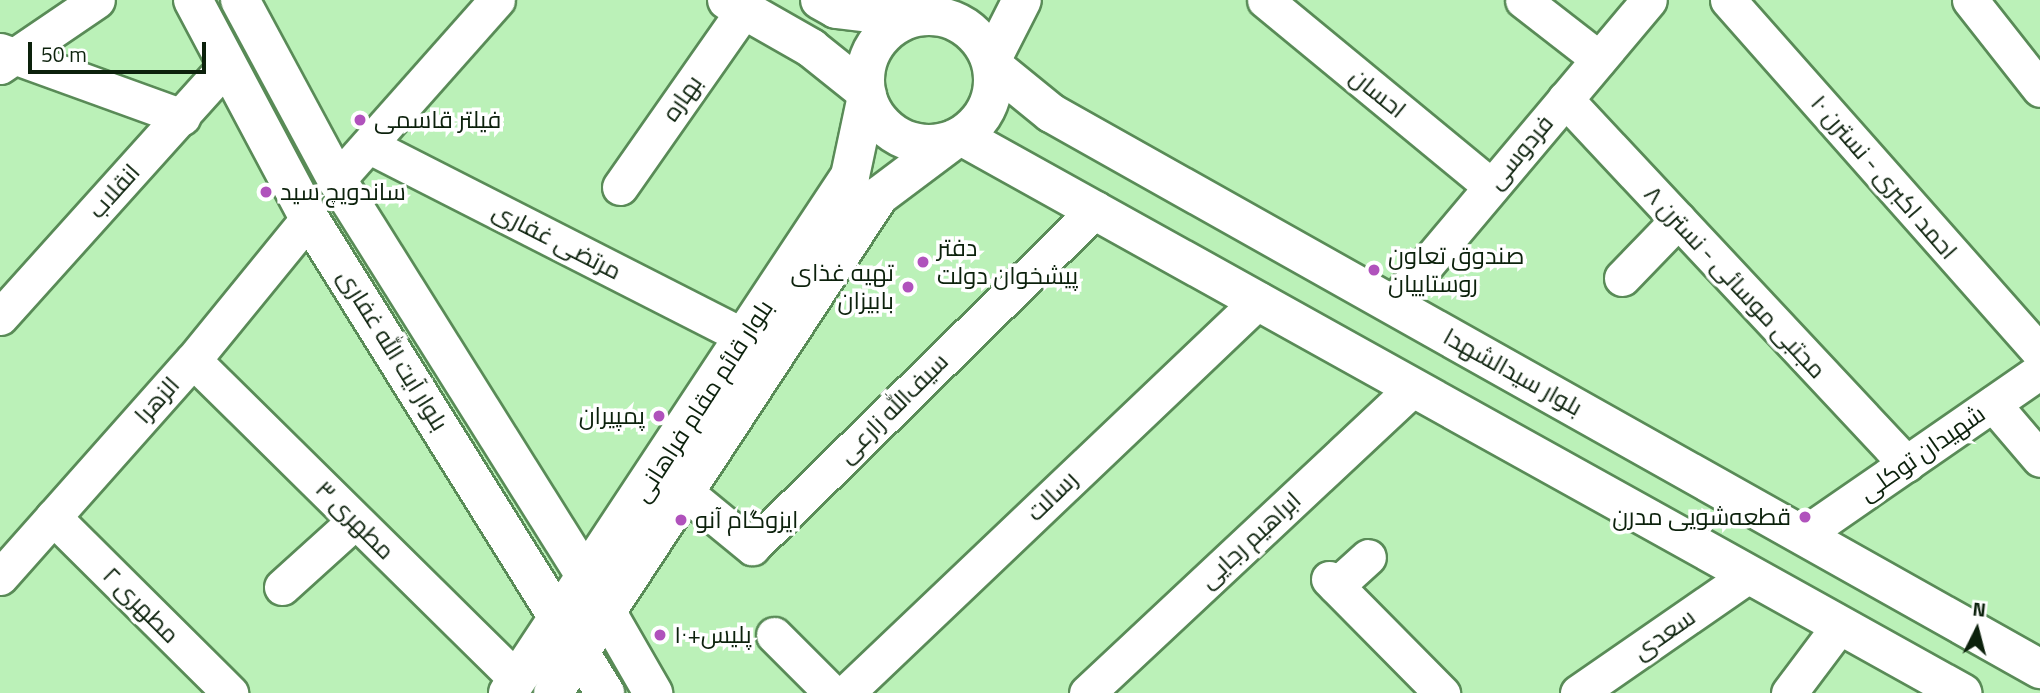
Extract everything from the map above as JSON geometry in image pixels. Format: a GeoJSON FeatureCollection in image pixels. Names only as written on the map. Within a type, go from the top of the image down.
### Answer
{"type":"FeatureCollection","features":[{"type":"Feature","properties":{"kind":"main road","name":"بلوار آیت الله غفاری"},"geometry":{"type":"LineString","coordinates":[[192,0],[309,218],[605,693]]}},
{"type":"Feature","properties":{"kind":"main road","name":"بلوار آیت الله غفاری"},"geometry":{"type":"LineString","coordinates":[[240,0],[337,180],[587,578],[653,693]]}},
{"type":"Feature","properties":{"kind":"main road"},"geometry":{"type":"LineString","coordinates":[[958,137],[988,106],[991,63],[1022,0]]}},
{"type":"Feature","properties":{"kind":"main road"},"geometry":{"type":"LineString","coordinates":[[811,48],[828,4],[921,12],[962,24],[975,34],[991,63]]}},
{"type":"Feature","properties":{"kind":"main road"},"geometry":{"type":"LineString","coordinates":[[735,5],[811,48],[867,94],[880,120],[901,137],[919,143],[958,137],[1023,166],[1962,693]]}},
{"type":"Feature","properties":{"kind":"main road"},"geometry":{"type":"LineString","coordinates":[[867,94],[869,55],[879,39],[921,12]]}},
{"type":"Feature","properties":{"kind":"main road","name":"بلوار سیدالشهدا"},"geometry":{"type":"LineString","coordinates":[[991,63],[1051,113],[2040,669]]}},
{"type":"Feature","properties":{"kind":"main road","name":"بلوار قائم مقام فراهانی"},"geometry":{"type":"LineString","coordinates":[[513,686],[587,578],[850,176],[867,94]]}},
{"type":"Feature","properties":{"kind":"main road"},"geometry":{"type":"LineString","coordinates":[[1023,166],[1051,113]]}},
{"type":"Feature","properties":{"kind":"main road","name":"بلوار قائم مقام فراهانی"},"geometry":{"type":"LineString","coordinates":[[553,693],[879,197],[958,137]]}},
{"type":"Feature","properties":{"kind":"street"},"geometry":{"type":"LineString","coordinates":[[4,58],[97,0]]}},
{"type":"Feature","properties":{"kind":"street"},"geometry":{"type":"LineString","coordinates":[[337,180],[497,0]]}},
{"type":"Feature","properties":{"kind":"street","name":"احسان"},"geometry":{"type":"LineString","coordinates":[[1265,0],[1491,186]]}},
{"type":"Feature","properties":{"kind":"street"},"geometry":{"type":"LineString","coordinates":[[1523,0],[1599,59]]}},
{"type":"Feature","properties":{"kind":"street","name":"فردوسی"},"geometry":{"type":"LineString","coordinates":[[1393,304],[1649,0]]}},
{"type":"Feature","properties":{"kind":"street","name":"احمد اکبری - نسترن ۱۰"},"geometry":{"type":"LineString","coordinates":[[1728,0],[2040,353]]}},
{"type":"Feature","properties":{"kind":"street"},"geometry":{"type":"LineString","coordinates":[[1970,0],[2040,89]]}},
{"type":"Feature","properties":{"kind":"street","name":"بهاره"},"geometry":{"type":"LineString","coordinates":[[620,187],[735,5]]}},
{"type":"Feature","properties":{"kind":"street"},"geometry":{"type":"LineString","coordinates":[[4,58],[183,117]]}},
{"type":"Feature","properties":{"kind":"street","name":"انقلاب"},"geometry":{"type":"LineString","coordinates":[[0,317],[183,117],[227,65]]}},
{"type":"Feature","properties":{"kind":"street","name":"مجتبی موسائی - نسترن ۸"},"geometry":{"type":"LineString","coordinates":[[1565,99],[1906,464]]}},
{"type":"Feature","properties":{"kind":"street","name":"مرتضی غفاری"},"geometry":{"type":"LineString","coordinates":[[370,146],[745,337]]}},
{"type":"Feature","properties":{"kind":"street","name":"سیف‌الله زارعی"},"geometry":{"type":"LineString","coordinates":[[685,492],[752,547],[1096,209]]}},
{"type":"Feature","properties":{"kind":"street","name":"الزهرا"},"geometry":{"type":"LineString","coordinates":[[0,577],[193,360],[309,218]]}},
{"type":"Feature","properties":{"kind":"street"},"geometry":{"type":"LineString","coordinates":[[1622,278],[1678,220]]}},
{"type":"Feature","properties":{"kind":"street","name":"رسالت"},"geometry":{"type":"LineString","coordinates":[[846,693],[1259,300]]}},
{"type":"Feature","properties":{"kind":"street","name":"مطهری ۳"},"geometry":{"type":"LineString","coordinates":[[193,360],[355,521],[513,686]]}},
{"type":"Feature","properties":{"kind":"street","name":"شهیدان توکلی"},"geometry":{"type":"LineString","coordinates":[[1803,535],[2040,371]]}},
{"type":"Feature","properties":{"kind":"street","name":"ابراهیم رجایی"},"geometry":{"type":"LineString","coordinates":[[1087,693],[1414,387]]}},
{"type":"Feature","properties":{"kind":"street"},"geometry":{"type":"LineString","coordinates":[[1993,404],[2040,459]]}},
{"type":"Feature","properties":{"kind":"street","name":"مطهری ۲"},"geometry":{"type":"LineString","coordinates":[[52,517],[230,693]]}},
{"type":"Feature","properties":{"kind":"street"},"geometry":{"type":"LineString","coordinates":[[282,587],[355,521]]}},
{"type":"Feature","properties":{"kind":"street"},"geometry":{"type":"LineString","coordinates":[[1368,557],[1333,582],[1442,693]]}},
{"type":"Feature","properties":{"kind":"street","name":"سعدی"},"geometry":{"type":"LineString","coordinates":[[1578,693],[1750,574]]}},
{"type":"Feature","properties":{"kind":"street"},"geometry":{"type":"LineString","coordinates":[[1788,693],[1840,625]]}},
{"type":"Feature","properties":{"kind":"street"},"geometry":{"type":"LineString","coordinates":[[774,635],[832,693]]}},
{"type":"Feature","properties":{"kind":"place","name":"فیلتر قاسمی"},"geometry":{"type":"Point","coordinates":[360,120]}},
{"type":"Feature","properties":{"kind":"place","name":"ساندویچ سید"},"geometry":{"type":"Point","coordinates":[266,192]}},
{"type":"Feature","properties":{"kind":"place","name":"دفتر پیشخوان دولت"},"geometry":{"type":"Point","coordinates":[923,262]}},
{"type":"Feature","properties":{"kind":"place","name":"صندوق تعاون روستاییان"},"geometry":{"type":"Point","coordinates":[1374,270]}},
{"type":"Feature","properties":{"kind":"place","name":"تهیه غذای بابیزان"},"geometry":{"type":"Point","coordinates":[908,287]}},
{"type":"Feature","properties":{"kind":"place","name":"پمپیران"},"geometry":{"type":"Point","coordinates":[659,416]}},
{"type":"Feature","properties":{"kind":"place","name":"قطعه‌شویی مدرن"},"geometry":{"type":"Point","coordinates":[1805,517]}},
{"type":"Feature","properties":{"kind":"place","name":"ایزوگام آنو"},"geometry":{"type":"Point","coordinates":[681,520]}},
{"type":"Feature","properties":{"kind":"place","name":"پلیس+۱۰"},"geometry":{"type":"Point","coordinates":[660,635]}}]}
